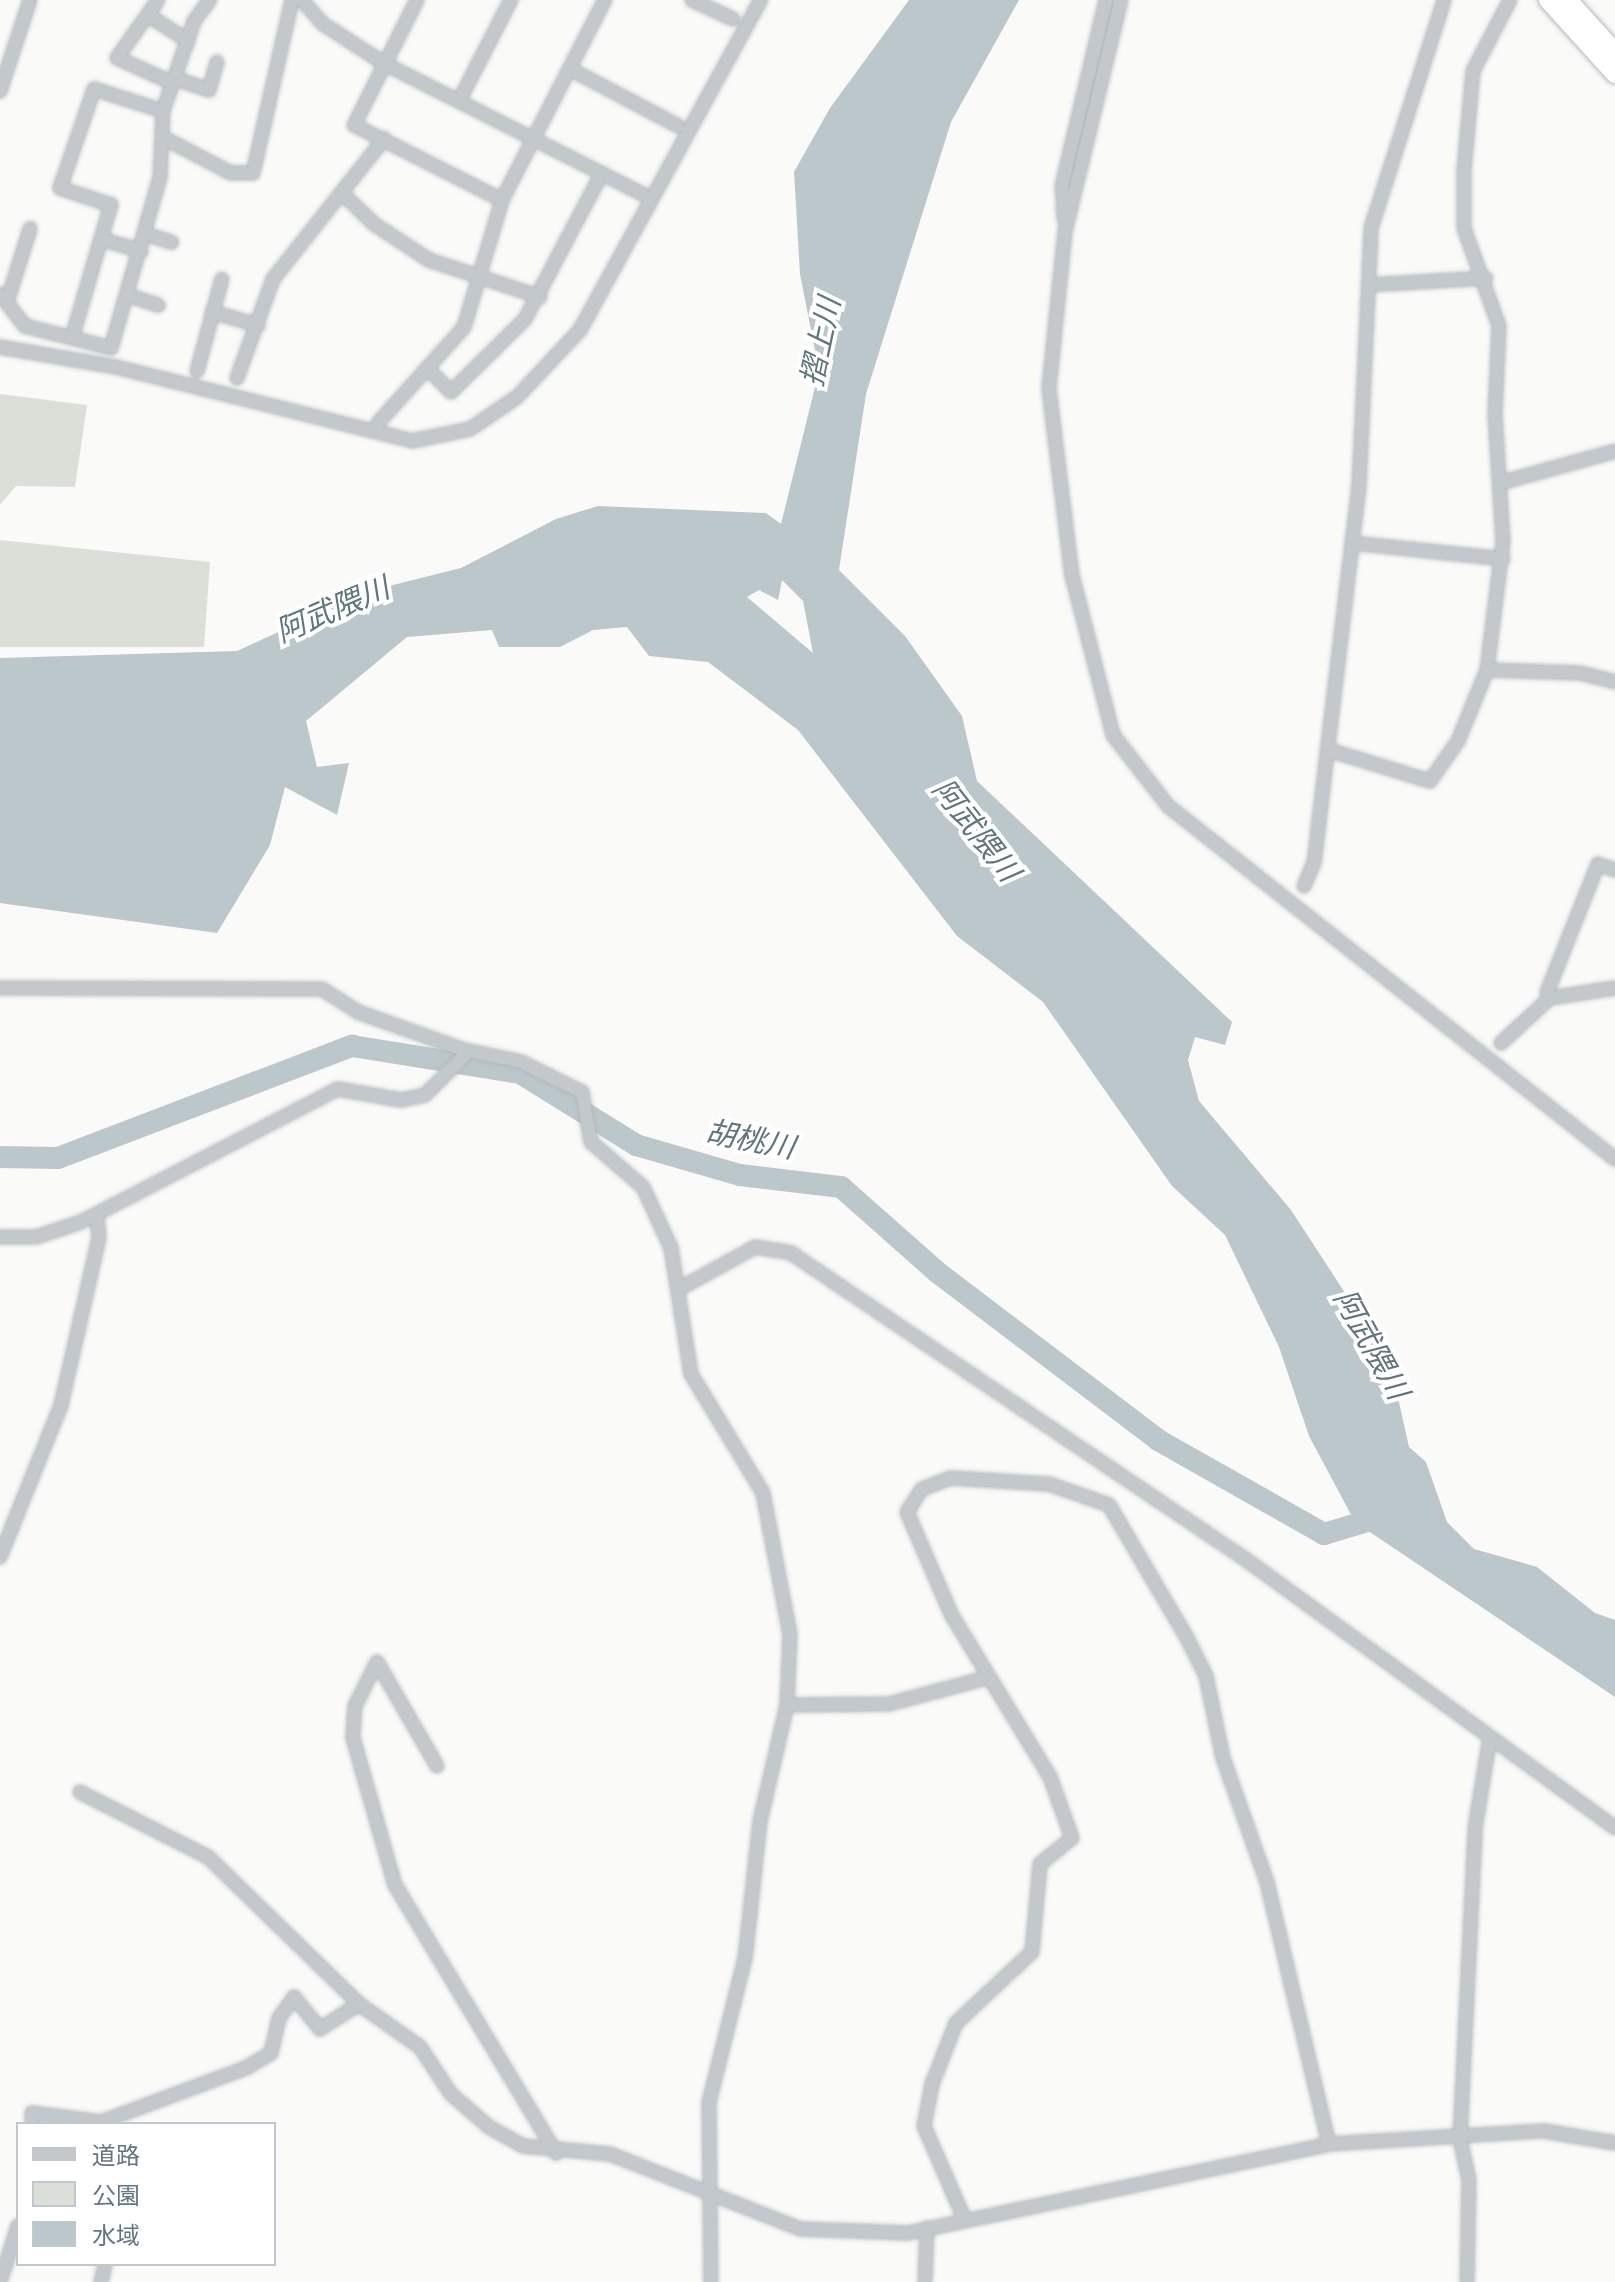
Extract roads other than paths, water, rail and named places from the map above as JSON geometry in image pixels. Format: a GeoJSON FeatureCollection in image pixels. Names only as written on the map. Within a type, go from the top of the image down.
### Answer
{"type":"FeatureCollection","features":[{"type":"Feature","properties":{"kind":"highway"},"geometry":{"type":"LineString","coordinates":[[1548,0],[1615,74]]}},
{"type":"Feature","properties":{"kind":"highway"},"geometry":{"type":"LineString","coordinates":[[1568,0],[1615,52]]}},
{"type":"Feature","properties":{"kind":"street"},"geometry":{"type":"LineString","coordinates":[[0,91],[30,0]]}},
{"type":"Feature","properties":{"kind":"street"},"geometry":{"type":"LineString","coordinates":[[158,0],[117,58],[209,90],[217,62]]}},
{"type":"Feature","properties":{"kind":"street"},"geometry":{"type":"LineString","coordinates":[[30,229],[3,298],[25,326],[111,348],[145,234],[162,137],[163,111],[188,41],[210,0]]}},
{"type":"Feature","properties":{"kind":"street"},"geometry":{"type":"LineString","coordinates":[[162,137],[231,173],[253,173],[292,0]]}},
{"type":"Feature","properties":{"kind":"street"},"geometry":{"type":"LineString","coordinates":[[302,0],[323,24],[385,64],[644,195]]}},
{"type":"Feature","properties":{"kind":"street"},"geometry":{"type":"LineString","coordinates":[[417,0],[354,125],[502,200]]}},
{"type":"Feature","properties":{"kind":"street"},"geometry":{"type":"LineString","coordinates":[[459,101],[511,0]]}},
{"type":"Feature","properties":{"kind":"street"},"geometry":{"type":"LineString","coordinates":[[378,423],[464,327],[502,200],[605,0]]}},
{"type":"Feature","properties":{"kind":"street"},"geometry":{"type":"LineString","coordinates":[[0,347],[116,367],[412,441],[470,429],[517,397],[580,330],[761,0]]}},
{"type":"Feature","properties":{"kind":"street"},"geometry":{"type":"LineString","coordinates":[[1065,231],[1062,186],[1106,0]]}},
{"type":"Feature","properties":{"kind":"street"},"geometry":{"type":"LineString","coordinates":[[1121,0],[1065,231],[1049,389],[1059,488],[1092,658],[1125,756],[1168,806],[1615,1159]]}},
{"type":"Feature","properties":{"kind":"street"},"geometry":{"type":"LineString","coordinates":[[1304,886],[1314,863],[1352,543],[1375,213],[1444,0]]}},
{"type":"Feature","properties":{"kind":"street"},"geometry":{"type":"LineString","coordinates":[[1329,750],[1430,781],[1458,741],[1487,670],[1503,559],[1498,313],[1464,228],[1471,76],[1510,0]]}},
{"type":"Feature","properties":{"kind":"street"},"geometry":{"type":"LineString","coordinates":[[700,2],[733,19]]}},
{"type":"Feature","properties":{"kind":"street"},"geometry":{"type":"LineString","coordinates":[[148,15],[188,41]]}},
{"type":"Feature","properties":{"kind":"street"},"geometry":{"type":"LineString","coordinates":[[570,69],[678,126]]}},
{"type":"Feature","properties":{"kind":"street"},"geometry":{"type":"LineString","coordinates":[[72,338],[111,205],[60,188],[94,89],[163,111]]}},
{"type":"Feature","properties":{"kind":"street"},"geometry":{"type":"LineString","coordinates":[[237,378],[273,279],[384,139]]}},
{"type":"Feature","properties":{"kind":"street"},"geometry":{"type":"LineString","coordinates":[[427,368],[451,392],[540,297],[602,173]]}},
{"type":"Feature","properties":{"kind":"street"},"geometry":{"type":"LineString","coordinates":[[343,194],[374,224],[429,260],[478,273],[540,297]]}},
{"type":"Feature","properties":{"kind":"street"},"geometry":{"type":"LineString","coordinates":[[145,234],[172,242]]}},
{"type":"Feature","properties":{"kind":"street"},"geometry":{"type":"LineString","coordinates":[[101,239],[141,251]]}},
{"type":"Feature","properties":{"kind":"street"},"geometry":{"type":"LineString","coordinates":[[1369,285],[1486,278]]}},
{"type":"Feature","properties":{"kind":"street"},"geometry":{"type":"LineString","coordinates":[[197,371],[222,279]]}},
{"type":"Feature","properties":{"kind":"street"},"geometry":{"type":"LineString","coordinates":[[127,295],[158,305]]}},
{"type":"Feature","properties":{"kind":"street"},"geometry":{"type":"LineString","coordinates":[[212,312],[258,325]]}},
{"type":"Feature","properties":{"kind":"street"},"geometry":{"type":"LineString","coordinates":[[1500,483],[1615,451]]}},
{"type":"Feature","properties":{"kind":"street"},"geometry":{"type":"LineString","coordinates":[[1352,543],[1503,559]]}},
{"type":"Feature","properties":{"kind":"street"},"geometry":{"type":"LineString","coordinates":[[1487,670],[1580,673],[1615,682]]}},
{"type":"Feature","properties":{"kind":"street"},"geometry":{"type":"LineString","coordinates":[[1501,1043],[1550,998],[1598,864],[1615,870]]}},
{"type":"Feature","properties":{"kind":"street"},"geometry":{"type":"LineString","coordinates":[[1550,998],[1615,987]]}},
{"type":"Feature","properties":{"kind":"street"},"geometry":{"type":"LineString","coordinates":[[0,988],[322,989],[358,1012],[463,1055],[521,1062],[582,1092],[591,1142],[643,1187],[671,1248],[691,1374],[763,1493],[773,1523],[790,1634],[787,1705],[760,1821],[745,1958],[709,2102],[714,2199],[711,2282]]}},
{"type":"Feature","properties":{"kind":"street"},"geometry":{"type":"LineString","coordinates":[[0,1237],[49,1235],[97,1215],[332,1091],[354,1087],[412,1100],[438,1083],[463,1055]]}},
{"type":"Feature","properties":{"kind":"street"},"geometry":{"type":"LineString","coordinates":[[0,1557],[61,1405],[99,1238],[97,1215]]}},
{"type":"Feature","properties":{"kind":"street"},"geometry":{"type":"LineString","coordinates":[[679,1289],[755,1247],[791,1253],[1245,1559],[1615,1828]]}},
{"type":"Feature","properties":{"kind":"street"},"geometry":{"type":"LineString","coordinates":[[964,2218],[924,2126],[932,2084],[956,2023],[1032,1952],[1040,1864],[1072,1838],[1050,1777],[986,1678],[907,1512],[910,1501],[935,1483],[961,1477],[1049,1484],[1109,1505],[1206,1676],[1223,1758],[1267,1882],[1329,2144]]}},
{"type":"Feature","properties":{"kind":"street"},"geometry":{"type":"LineString","coordinates":[[437,1766],[377,1662],[355,1706],[353,1738],[395,1885],[556,2153]]}},
{"type":"Feature","properties":{"kind":"street"},"geometry":{"type":"LineString","coordinates":[[787,1705],[889,1704],[986,1678]]}},
{"type":"Feature","properties":{"kind":"street"},"geometry":{"type":"LineString","coordinates":[[1467,2282],[1469,2180],[1460,2139],[1475,1828],[1490,1737]]}},
{"type":"Feature","properties":{"kind":"street"},"geometry":{"type":"LineString","coordinates":[[80,1792],[208,1857],[359,2004],[420,2047],[451,2094],[489,2127],[556,2153],[610,2154],[714,2199],[826,2233],[927,2228],[1329,2144],[1460,2139],[1544,2131],[1615,2143]]}},
{"type":"Feature","properties":{"kind":"street"},"geometry":{"type":"LineString","coordinates":[[32,2122],[32,2113],[101,2122],[246,2068],[280,2040],[279,2018],[294,1997],[320,2029],[359,2004]]}},
{"type":"Feature","properties":{"kind":"street"},"geometry":{"type":"LineString","coordinates":[[925,2282],[927,2228]]}},
{"type":"Feature","properties":{"kind":"street"},"geometry":{"type":"LineString","coordinates":[[0,2282],[16,2232]]}},
{"type":"Feature","properties":{"kind":"water"},"geometry":{"type":"Polygon","coordinates":[[[909,0],[1019,0],[951,122],[866,394],[839,570],[905,636],[962,716],[977,781],[1232,1022],[1225,1045],[1195,1037],[1188,1060],[1199,1101],[1291,1210],[1390,1362],[1409,1447],[1426,1462],[1447,1522],[1474,1549],[1537,1567],[1595,1613],[1615,1620],[1615,1697],[1355,1522],[1309,1436],[1279,1347],[1225,1235],[1172,1186],[1043,1002],[957,936],[798,730],[708,662],[649,656],[627,627],[593,630],[560,647],[499,647],[492,630],[407,637],[306,721],[317,767],[349,763],[337,815],[285,787],[270,845],[217,933],[0,903],[0,658],[237,651],[365,592],[461,568],[556,519],[598,506],[766,513],[781,524],[819,371],[800,274],[794,172],[830,108],[909,0]],[[782,580],[778,600],[759,590],[747,597],[813,653],[803,601],[782,580]]]}},
{"type":"Feature","properties":{"kind":"waterway","name":"胡桃川"},"geometry":{"type":"LineString","coordinates":[[0,1157],[58,1158],[352,1046],[520,1073],[636,1145],[740,1175],[841,1187],[937,1272],[1158,1440],[1324,1534],[1384,1516]]}},
{"type":"Feature","properties":{"kind":"water label","name":"摺上川"},"geometry":{"type":"Point","coordinates":[822,342]}},
{"type":"Feature","properties":{"kind":"water label","name":"阿武隈川"},"geometry":{"type":"Point","coordinates":[333,611]}},
{"type":"Feature","properties":{"kind":"water label","name":"阿武隈川"},"geometry":{"type":"Point","coordinates":[975,831]}},
{"type":"Feature","properties":{"kind":"water label","name":"阿武隈川"},"geometry":{"type":"Point","coordinates":[1370,1345]}}]}
